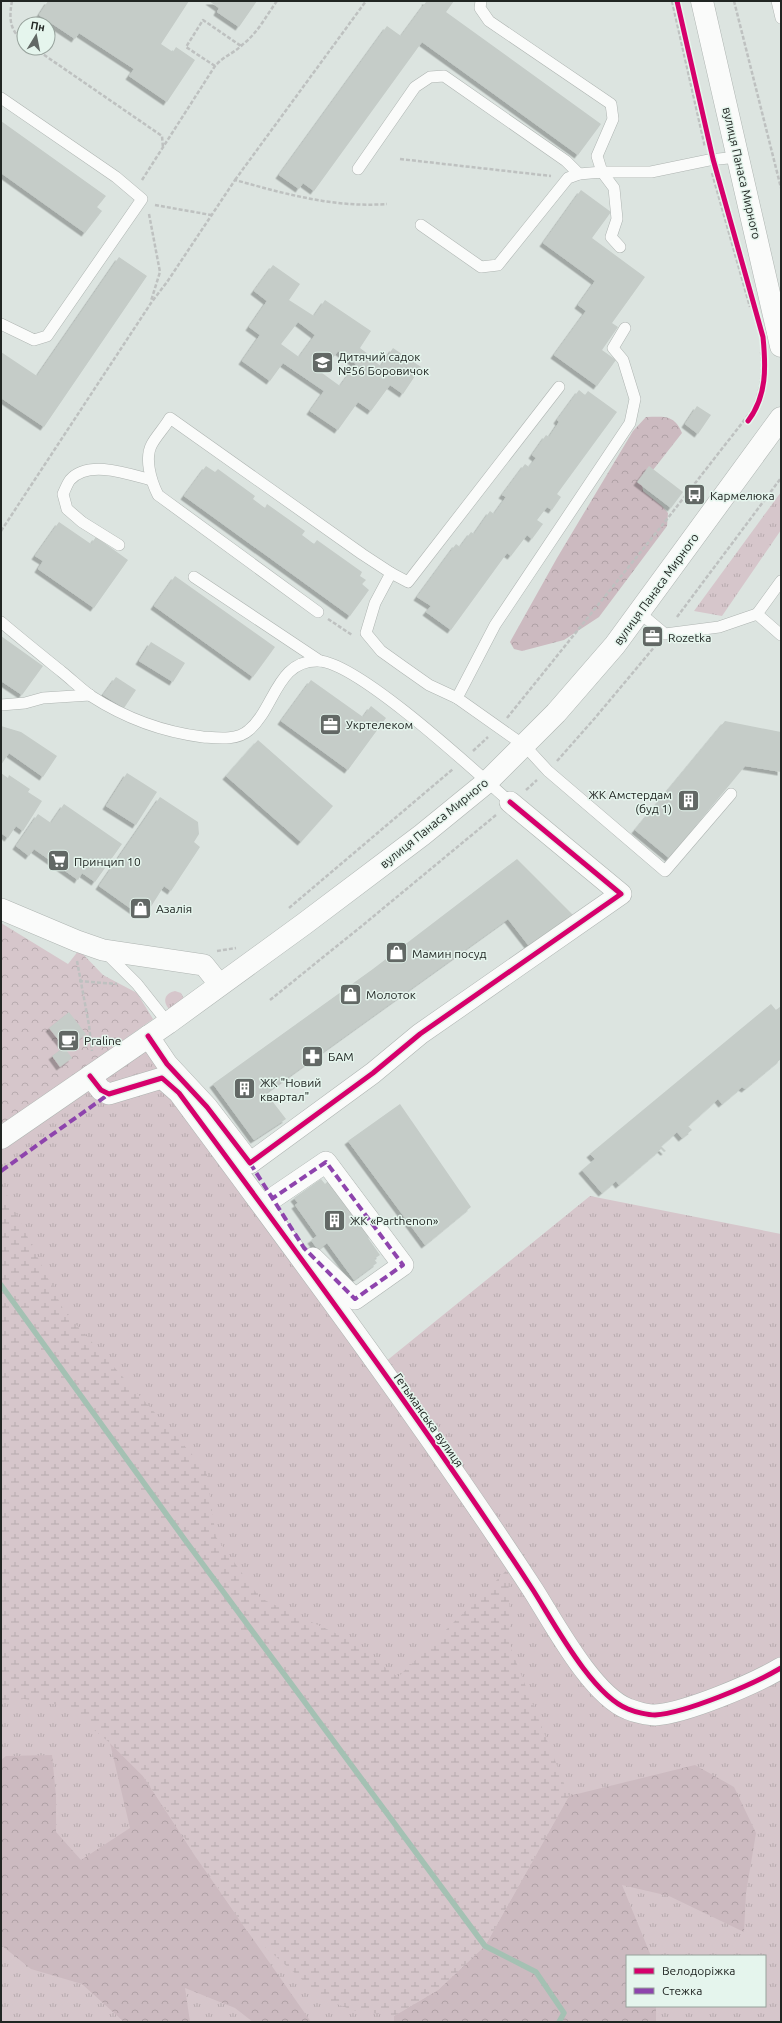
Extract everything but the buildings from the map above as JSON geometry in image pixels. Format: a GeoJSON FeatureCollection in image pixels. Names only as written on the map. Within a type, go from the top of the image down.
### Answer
{"type":"FeatureCollection","features":[{"type":"Feature","properties":{"kind":"main road","name":"вулиця Панаса Мирного"},"geometry":{"type":"LineString","coordinates":[[702,1],[778,323],[772,345]]}},
{"type":"Feature","properties":{"kind":"main road","name":"вулиця Панаса Мирного"},"geometry":{"type":"LineString","coordinates":[[1,1138],[88,1066],[148,1036],[220,985],[422,836],[487,782],[525,746],[585,680],[640,613],[781,418]]}},
{"type":"Feature","properties":{"kind":"street"},"geometry":{"type":"LineString","coordinates":[[250,1163],[373,1073],[420,1034],[621,894],[510,802]]}},
{"type":"Feature","properties":{"kind":"street"},"geometry":{"type":"LineString","coordinates":[[1,909],[103,950],[204,965],[220,985]]}},
{"type":"Feature","properties":{"kind":"street"},"geometry":{"type":"LineString","coordinates":[[148,1036],[167,1064],[207,1107],[250,1163],[304,1248],[355,1299],[403,1265],[326,1162],[273,1198]]}},
{"type":"Feature","properties":{"kind":"street","name":"Гетьманська вулиця"},"geometry":{"type":"LineString","coordinates":[[88,1066],[101,1090],[109,1094],[162,1078],[178,1093],[347,1321],[487,1520],[583,1667],[605,1694],[627,1709],[654,1715],[685,1709],[766,1676],[781,1668]]}},
{"type":"Feature","properties":{"kind":"lane"},"geometry":{"type":"LineString","coordinates":[[481,1],[480,8],[489,21],[611,104],[613,119],[597,156],[602,172],[614,188],[617,219],[611,237],[620,247]]}},
{"type":"Feature","properties":{"kind":"lane"},"geometry":{"type":"LineString","coordinates":[[777,1],[781,18]]}},
{"type":"Feature","properties":{"kind":"lane"},"geometry":{"type":"LineString","coordinates":[[358,169],[415,87],[430,77],[444,76],[566,161],[578,174]]}},
{"type":"Feature","properties":{"kind":"lane"},"geometry":{"type":"LineString","coordinates":[[1,98],[116,177],[141,198],[47,336],[34,340],[1,324]]}},
{"type":"Feature","properties":{"kind":"lane"},"geometry":{"type":"LineString","coordinates":[[421,225],[481,267],[498,265],[568,178],[578,174],[602,172],[651,172],[713,159],[738,157]]}},
{"type":"Feature","properties":{"kind":"lane"},"geometry":{"type":"LineString","coordinates":[[457,698],[494,625],[630,423],[635,399],[623,360],[613,348],[625,328]]}},
{"type":"Feature","properties":{"kind":"lane"},"geometry":{"type":"LineString","coordinates":[[318,612],[158,495],[151,480],[149,466],[151,445],[170,418],[362,554],[408,582],[560,387]]}},
{"type":"Feature","properties":{"kind":"lane"},"geometry":{"type":"LineString","coordinates":[[119,545],[82,522],[67,509],[62,494],[70,480],[83,471],[109,469],[151,480]]}},
{"type":"Feature","properties":{"kind":"lane"},"geometry":{"type":"LineString","coordinates":[[391,573],[375,603],[366,633],[381,651],[429,685],[457,698],[525,746],[548,771],[665,871],[731,794]]}},
{"type":"Feature","properties":{"kind":"lane"},"geometry":{"type":"LineString","coordinates":[[194,577],[320,661],[344,668],[394,703],[510,802]]}},
{"type":"Feature","properties":{"kind":"lane"},"geometry":{"type":"LineString","coordinates":[[640,613],[665,634],[719,627],[757,614],[781,580]]}},
{"type":"Feature","properties":{"kind":"lane"},"geometry":{"type":"LineString","coordinates":[[757,614],[781,635]]}},
{"type":"Feature","properties":{"kind":"lane"},"geometry":{"type":"LineString","coordinates":[[1,622],[90,695],[120,713],[179,734],[227,738],[248,731],[264,711],[283,677],[294,667],[305,662],[320,661]]}},
{"type":"Feature","properties":{"kind":"lane"},"geometry":{"type":"LineString","coordinates":[[1,706],[25,703],[43,698],[90,695]]}},
{"type":"Feature","properties":{"kind":"lane"},"geometry":{"type":"LineString","coordinates":[[103,950],[137,984],[168,1022]]}},
{"type":"Feature","properties":{"kind":"path"},"geometry":{"type":"LineString","coordinates":[[12,1],[10,13],[11,27],[16,33]]}},
{"type":"Feature","properties":{"kind":"path"},"geometry":{"type":"LineString","coordinates":[[151,303],[160,272],[141,198],[163,148],[215,66],[224,56],[242,46],[252,36],[277,1]]}},
{"type":"Feature","properties":{"kind":"path"},"geometry":{"type":"LineString","coordinates":[[1,531],[151,303],[167,282],[235,180],[366,1]]}},
{"type":"Feature","properties":{"kind":"path"},"geometry":{"type":"LineString","coordinates":[[677,1],[713,159],[754,307]]}},
{"type":"Feature","properties":{"kind":"path"},"geometry":{"type":"LineString","coordinates":[[734,1],[781,188]]}},
{"type":"Feature","properties":{"kind":"path"},"geometry":{"type":"LineString","coordinates":[[215,66],[186,47],[203,20],[242,46]]}},
{"type":"Feature","properties":{"kind":"path"},"geometry":{"type":"LineString","coordinates":[[46,56],[162,136],[163,148]]}},
{"type":"Feature","properties":{"kind":"path"},"geometry":{"type":"LineString","coordinates":[[400,159],[568,178]]}},
{"type":"Feature","properties":{"kind":"path"},"geometry":{"type":"LineString","coordinates":[[235,180],[300,198],[363,206],[387,204]]}},
{"type":"Feature","properties":{"kind":"path"},"geometry":{"type":"LineString","coordinates":[[141,198],[211,215]]}},
{"type":"Feature","properties":{"kind":"path"},"geometry":{"type":"LineString","coordinates":[[748,421],[755,412],[763,391],[766,363],[772,345]]}},
{"type":"Feature","properties":{"kind":"path"},"geometry":{"type":"LineString","coordinates":[[318,612],[364,643],[381,651]]}},
{"type":"Feature","properties":{"kind":"path"},"geometry":{"type":"LineString","coordinates":[[81,942],[76,956],[90,1025],[92,1051],[88,1066]]}},
{"type":"Feature","properties":{"kind":"path"},"geometry":{"type":"LineString","coordinates":[[209,951],[217,951]]}},
{"type":"Feature","properties":{"kind":"path"},"geometry":{"type":"LineString","coordinates":[[80,981],[120,984]]}},
{"type":"Feature","properties":{"kind":"path"},"geometry":{"type":"LineString","coordinates":[[92,1051],[98,1047]]}},
{"type":"Feature","properties":{"kind":"green space"},"geometry":{"type":"Polygon","coordinates":[[[646,417],[668,418],[676,422],[682,433],[642,484],[643,491],[662,506],[668,513],[667,526],[599,617],[564,640],[522,651],[514,649],[510,642],[557,558],[633,431],[646,417]]]}},
{"type":"Feature","properties":{"kind":"green space"},"geometry":{"type":"Polygon","coordinates":[[[781,492],[781,530],[722,616],[694,611],[781,492]]]}},
{"type":"Feature","properties":{"kind":"green space"},"geometry":{"type":"Polygon","coordinates":[[[1,923],[68,964],[79,950],[103,975],[137,993],[153,1019],[1,1127],[1,923]]]}},
{"type":"Feature","properties":{"kind":"green space"},"geometry":{"type":"Polygon","coordinates":[[[175,991],[181,993],[184,999],[169,1009],[165,1000],[167,995],[175,991]]]}},
{"type":"Feature","properties":{"kind":"green space"},"geometry":{"type":"Polygon","coordinates":[[[146,1047],[374,1371],[590,1196],[781,1234],[781,2022],[1,2022],[1,1148],[146,1047]]]}},
{"type":"Feature","properties":{"kind":"green space"},"geometry":{"type":"Polygon","coordinates":[[[7,1195],[64,1311],[206,1470],[216,1537],[260,1598],[348,1639],[398,1677],[508,1569],[511,1649],[569,1796],[485,1946],[438,1990],[394,2016],[352,2010],[324,1999],[247,1931],[143,1776],[110,1743],[65,1706],[24,1699],[1,1703],[1,1203],[7,1195]]]}},
{"type":"Feature","properties":{"kind":"green space"},"geometry":{"type":"Polygon","coordinates":[[[110,1743],[143,1776],[195,1856],[311,2022],[253,2022],[235,2008],[185,1988],[190,2022],[124,2022],[82,1984],[31,1969],[1,1945],[1,1760],[6,1756],[52,1755],[56,1796],[56,1832],[81,1860],[130,1828],[110,1743]]]}},
{"type":"Feature","properties":{"kind":"green space"},"geometry":{"type":"Polygon","coordinates":[[[695,1765],[734,1787],[756,1833],[746,1893],[744,1932],[669,1896],[622,1885],[651,1955],[626,1955],[626,2007],[656,2007],[656,2022],[394,2022],[394,2016],[438,1990],[485,1946],[569,1796],[695,1765]]]}},
{"type":"Feature","properties":{"kind":"waterway"},"geometry":{"type":"LineString","coordinates":[[1,1285],[185,1540],[485,1946],[536,1972],[564,2013],[559,2022]]}},
{"type":"Feature","properties":{"kind":"marked path"},"geometry":{"type":"LineString","coordinates":[[1,1171],[109,1094]]}},
{"type":"Feature","properties":{"kind":"marked path"},"geometry":{"type":"LineString","coordinates":[[250,1163],[304,1248],[355,1299],[403,1265],[326,1162],[273,1198]]}},
{"type":"Feature","properties":{"kind":"cycle path"},"geometry":{"type":"LineString","coordinates":[[677,1],[713,159],[763,337],[765,359],[764,381],[759,402],[748,421]]}},
{"type":"Feature","properties":{"kind":"cycle path"},"geometry":{"type":"LineString","coordinates":[[148,1036],[167,1064],[207,1107],[250,1163],[373,1073],[420,1034],[621,894],[510,802]]}},
{"type":"Feature","properties":{"kind":"cycle path"},"geometry":{"type":"LineString","coordinates":[[90,1076],[101,1090],[109,1094],[162,1078],[179,1093],[404,1401],[491,1527],[575,1657],[601,1689],[614,1701],[628,1709],[642,1713],[655,1715],[668,1713],[720,1697],[781,1668]]}},
{"type":"Feature","properties":{"kind":"place","name":"Дитячий садок №56 Боровичок"},"geometry":{"type":"Point","coordinates":[322,363]}},
{"type":"Feature","properties":{"kind":"place","name":"Кармелюка"},"geometry":{"type":"Point","coordinates":[694,495]}},
{"type":"Feature","properties":{"kind":"place","name":"Rozetka"},"geometry":{"type":"Point","coordinates":[652,637]}},
{"type":"Feature","properties":{"kind":"place","name":"Укртелеком"},"geometry":{"type":"Point","coordinates":[330,724]}},
{"type":"Feature","properties":{"kind":"place","name":"ЖК Амстердам (буд 1)"},"geometry":{"type":"Point","coordinates":[688,801]}},
{"type":"Feature","properties":{"kind":"place","name":"Принцип 10"},"geometry":{"type":"Point","coordinates":[58,861]}},
{"type":"Feature","properties":{"kind":"place","name":"Азалія"},"geometry":{"type":"Point","coordinates":[141,908]}},
{"type":"Feature","properties":{"kind":"place","name":"Мамин посуд"},"geometry":{"type":"Point","coordinates":[397,953]}},
{"type":"Feature","properties":{"kind":"place","name":"Молоток"},"geometry":{"type":"Point","coordinates":[350,994]}},
{"type":"Feature","properties":{"kind":"place","name":"Praline"},"geometry":{"type":"Point","coordinates":[68,1040]}},
{"type":"Feature","properties":{"kind":"place","name":"БАМ"},"geometry":{"type":"Point","coordinates":[312,1056]}},
{"type":"Feature","properties":{"kind":"place","name":"ЖК \"Новий квартал\""},"geometry":{"type":"Point","coordinates":[244,1089]}},
{"type":"Feature","properties":{"kind":"place","name":"ЖК «Parthenon»"},"geometry":{"type":"Point","coordinates":[334,1220]}}]}
